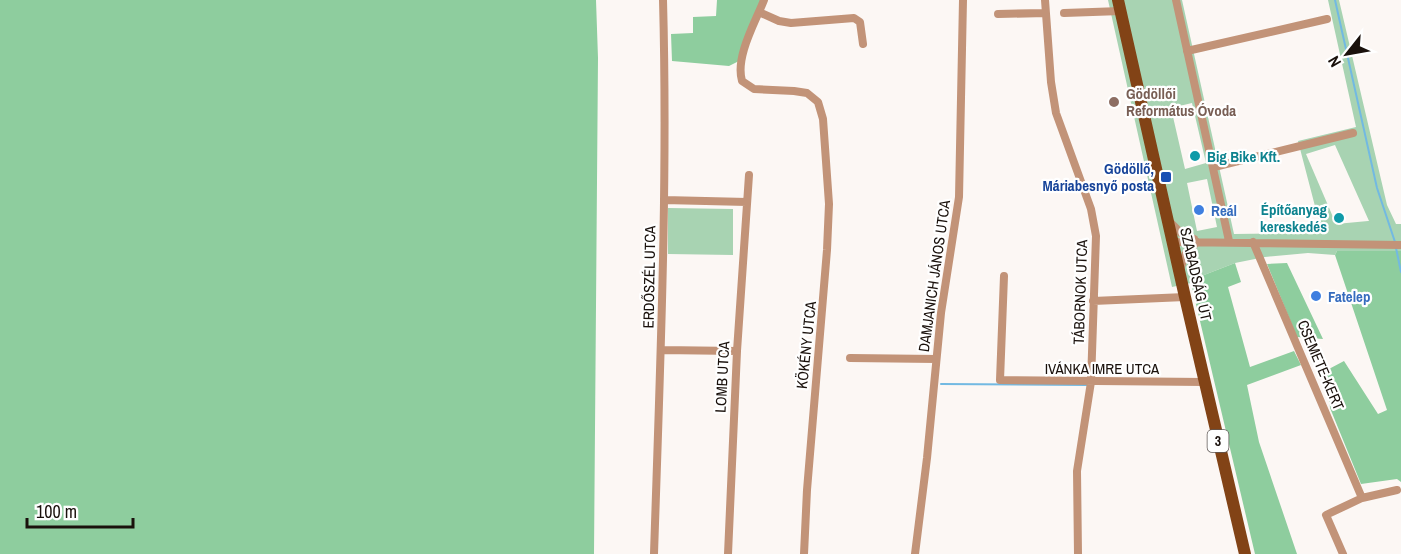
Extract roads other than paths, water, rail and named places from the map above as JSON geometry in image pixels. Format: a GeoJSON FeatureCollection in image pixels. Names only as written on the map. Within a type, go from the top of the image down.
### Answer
{"type":"FeatureCollection","features":[{"type":"Feature","properties":{"kind":"main road","name":"SZABADSÁG ÚT"},"geometry":{"type":"LineString","coordinates":[[1120,5],[1245,554]]}},
{"type":"Feature","properties":{"kind":"street","name":"ERDŐSZÉL UTCA"},"geometry":{"type":"LineString","coordinates":[[654,554],[664,200],[663,0]]}},
{"type":"Feature","properties":{"kind":"street"},"geometry":{"type":"LineString","coordinates":[[764,0],[759,12],[786,23],[854,18],[860,22],[863,44]]}},
{"type":"Feature","properties":{"kind":"street","name":"DAMJANICH JÁNOS UTCA"},"geometry":{"type":"LineString","coordinates":[[915,554],[936,358],[960,197],[963,0]]}},
{"type":"Feature","properties":{"kind":"street","name":"TÁBORNOK UTCA"},"geometry":{"type":"LineString","coordinates":[[1045,0],[1051,82],[1056,113],[1095,221],[1096,236],[1091,382],[1077,471],[1078,554]]}},
{"type":"Feature","properties":{"kind":"street"},"geometry":{"type":"LineString","coordinates":[[1176,0],[1229,241]]}},
{"type":"Feature","properties":{"kind":"street"},"geometry":{"type":"LineString","coordinates":[[1064,13],[1120,5]]}},
{"type":"Feature","properties":{"kind":"street","name":"KÖKÉNY UTCA"},"geometry":{"type":"LineString","coordinates":[[759,12],[741,58],[742,81],[754,89],[800,91],[813,96],[822,113],[829,204],[804,554]]}},
{"type":"Feature","properties":{"kind":"street"},"geometry":{"type":"LineString","coordinates":[[998,14],[1046,13]]}},
{"type":"Feature","properties":{"kind":"street"},"geometry":{"type":"LineString","coordinates":[[1187,51],[1327,19]]}},
{"type":"Feature","properties":{"kind":"street"},"geometry":{"type":"LineString","coordinates":[[1214,167],[1353,134]]}},
{"type":"Feature","properties":{"kind":"street","name":"LOMB UTCA"},"geometry":{"type":"LineString","coordinates":[[728,554],[736,351],[749,175]]}},
{"type":"Feature","properties":{"kind":"street"},"geometry":{"type":"LineString","coordinates":[[664,200],[747,202]]}},
{"type":"Feature","properties":{"kind":"street"},"geometry":{"type":"LineString","coordinates":[[1168,221],[1182,234],[1198,241]]}},
{"type":"Feature","properties":{"kind":"street"},"geometry":{"type":"LineString","coordinates":[[1179,270],[1185,253],[1198,241]]}},
{"type":"Feature","properties":{"kind":"street"},"geometry":{"type":"LineString","coordinates":[[1173,242],[1397,245]]}},
{"type":"Feature","properties":{"kind":"street","name":"CSEMETE-KERT"},"geometry":{"type":"LineString","coordinates":[[1253,242],[1362,498]]}},
{"type":"Feature","properties":{"kind":"street","name":"IVÁNKA IMRE UTCA"},"geometry":{"type":"LineString","coordinates":[[1004,276],[1000,380],[1204,382]]}},
{"type":"Feature","properties":{"kind":"street"},"geometry":{"type":"LineString","coordinates":[[1093,301],[1185,297]]}},
{"type":"Feature","properties":{"kind":"street"},"geometry":{"type":"LineString","coordinates":[[661,350],[736,351]]}},
{"type":"Feature","properties":{"kind":"street"},"geometry":{"type":"LineString","coordinates":[[850,358],[936,358]]}},
{"type":"Feature","properties":{"kind":"street"},"geometry":{"type":"LineString","coordinates":[[1343,554],[1326,515],[1362,498],[1397,490]]}},
{"type":"Feature","properties":{"kind":"waterway"},"geometry":{"type":"LineString","coordinates":[[1335,0],[1377,188],[1395,242]]}},
{"type":"Feature","properties":{"kind":"waterway"},"geometry":{"type":"LineString","coordinates":[[1396,248],[1401,272]]}},
{"type":"Feature","properties":{"kind":"waterway"},"geometry":{"type":"LineString","coordinates":[[941,384],[1087,385]]}},
{"type":"Feature","properties":{"kind":"place","name":"Gödöllői Református Óvoda"},"geometry":{"type":"Point","coordinates":[1114,102]}},
{"type":"Feature","properties":{"kind":"place","name":"Big Bike Kft."},"geometry":{"type":"Point","coordinates":[1195,156]}},
{"type":"Feature","properties":{"kind":"place","name":"Gödöllő, Máriabesnyő posta"},"geometry":{"type":"Point","coordinates":[1166,177]}},
{"type":"Feature","properties":{"kind":"place","name":"Reál"},"geometry":{"type":"Point","coordinates":[1199,210]}},
{"type":"Feature","properties":{"kind":"place","name":"Építőanyag kereskedés"},"geometry":{"type":"Point","coordinates":[1339,218]}},
{"type":"Feature","properties":{"kind":"place","name":"Fatelep"},"geometry":{"type":"Point","coordinates":[1316,296]}}]}
